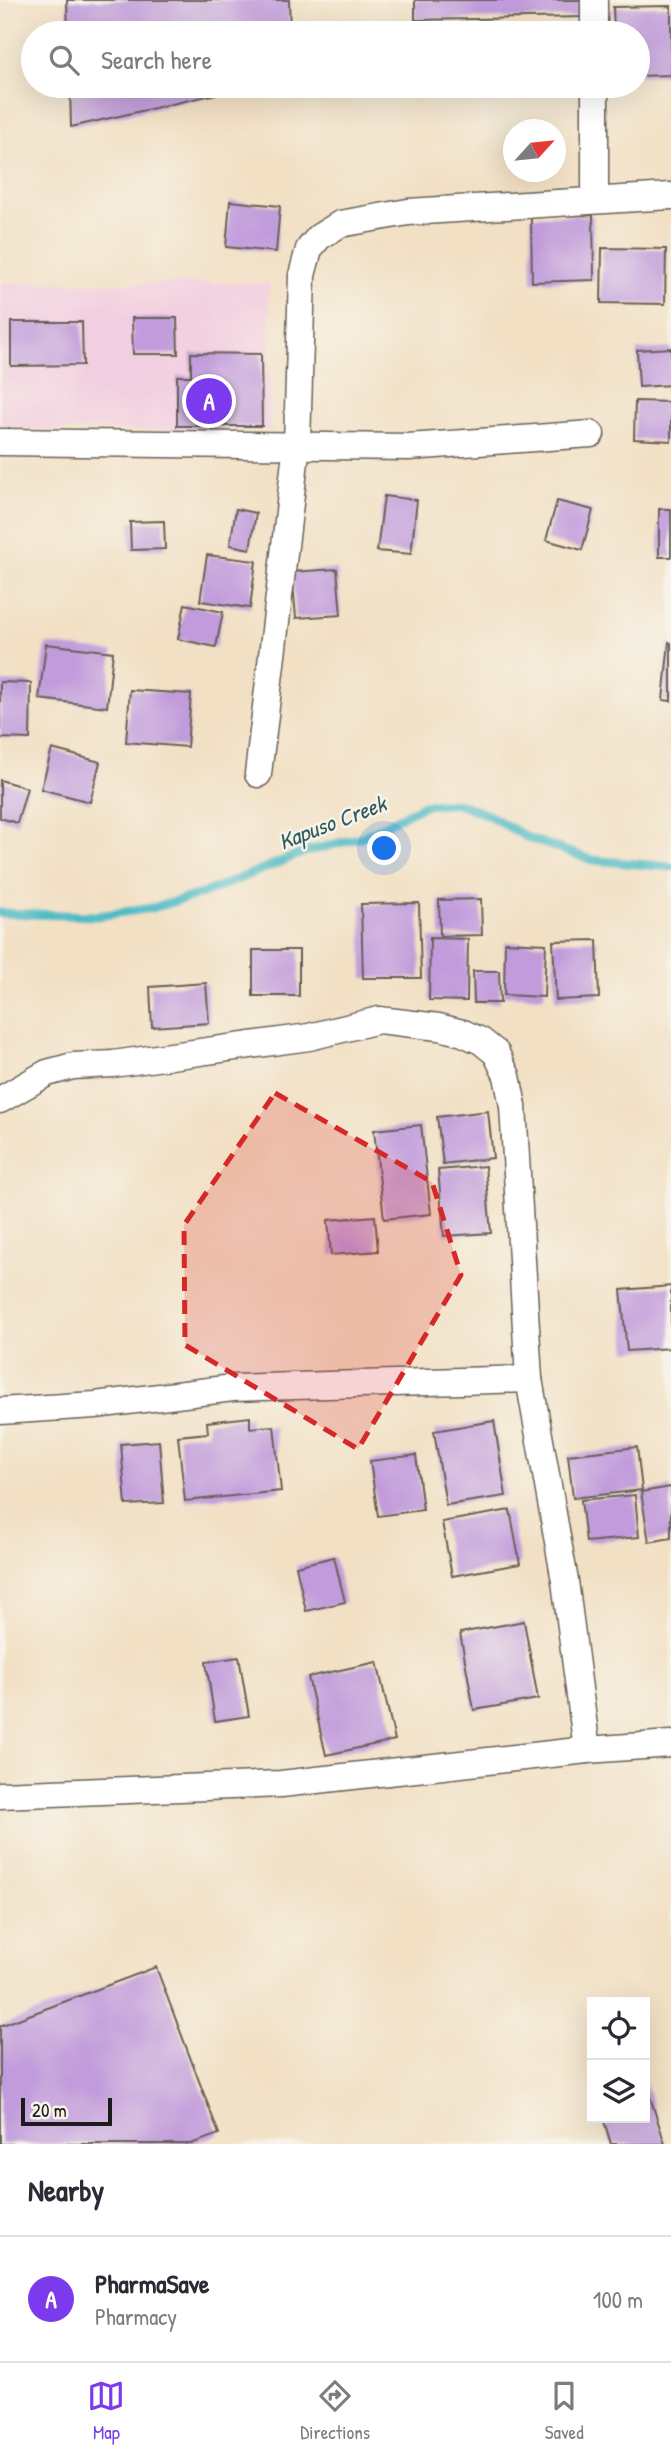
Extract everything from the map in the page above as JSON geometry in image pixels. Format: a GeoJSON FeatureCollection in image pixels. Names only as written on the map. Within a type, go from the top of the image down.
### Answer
{"type":"FeatureCollection","features":[{"type":"Feature","properties":{"kind":"street"},"geometry":{"type":"LineString","coordinates":[[594,0],[594,21]]}},
{"type":"Feature","properties":{"kind":"street"},"geometry":{"type":"LineString","coordinates":[[594,98],[595,199]]}},
{"type":"Feature","properties":{"kind":"street"},"geometry":{"type":"LineString","coordinates":[[258,774],[298,444],[302,275],[309,248],[319,237],[340,224],[408,212],[671,195]]}},
{"type":"Feature","properties":{"kind":"street"},"geometry":{"type":"LineString","coordinates":[[0,442],[408,447],[592,434]]}},
{"type":"Feature","properties":{"kind":"street"},"geometry":{"type":"LineString","coordinates":[[0,1100],[47,1073],[73,1066],[113,1064],[309,1037],[379,1020],[439,1027],[463,1033],[481,1041],[496,1053],[507,1076],[513,1106],[529,1379],[565,1581],[587,1749]]}},
{"type":"Feature","properties":{"kind":"street"},"geometry":{"type":"LineString","coordinates":[[0,1411],[95,1405],[233,1388],[529,1379]]}},
{"type":"Feature","properties":{"kind":"street"},"geometry":{"type":"LineString","coordinates":[[0,1795],[281,1784],[587,1749],[671,1744]]}},
{"type":"Feature","properties":{"kind":"highlighted area"},"geometry":{"type":"Polygon","coordinates":[[[275,1093],[432,1182],[461,1275],[358,1449],[185,1345],[184,1225],[275,1093]]]}},
{"type":"Feature","properties":{"kind":"shaded area"},"geometry":{"type":"Polygon","coordinates":[[[0,283],[269,283],[270,430],[0,430],[0,283]]]}},
{"type":"Feature","properties":{"kind":"building"},"geometry":{"type":"Polygon","coordinates":[[[67,0],[289,0],[290,21],[68,21],[67,0]]]}},
{"type":"Feature","properties":{"kind":"building"},"geometry":{"type":"Polygon","coordinates":[[[415,0],[586,0],[587,17],[415,20],[415,0]]]}},
{"type":"Feature","properties":{"kind":"building"},"geometry":{"type":"Polygon","coordinates":[[[671,6],[671,75],[650,76],[650,21],[614,21],[613,7],[671,6]]]}},
{"type":"Feature","properties":{"kind":"building"},"geometry":{"type":"Polygon","coordinates":[[[70,98],[199,98],[71,127],[70,98]]]}},
{"type":"Feature","properties":{"kind":"building"},"geometry":{"type":"Polygon","coordinates":[[[230,201],[280,206],[276,252],[226,247],[230,201]]]}},
{"type":"Feature","properties":{"kind":"building"},"geometry":{"type":"Polygon","coordinates":[[[593,215],[594,280],[532,282],[531,216],[593,215]]]}},
{"type":"Feature","properties":{"kind":"building"},"geometry":{"type":"Polygon","coordinates":[[[602,248],[666,249],[665,304],[601,303],[602,248]]]}},
{"type":"Feature","properties":{"kind":"building"},"geometry":{"type":"Polygon","coordinates":[[[132,318],[177,318],[178,354],[133,354],[132,318]]]}},
{"type":"Feature","properties":{"kind":"building"},"geometry":{"type":"Polygon","coordinates":[[[11,322],[82,322],[83,365],[11,366],[11,322]]]}},
{"type":"Feature","properties":{"kind":"building"},"geometry":{"type":"Polygon","coordinates":[[[671,348],[671,385],[639,387],[637,350],[671,348]]]}},
{"type":"Feature","properties":{"kind":"building"},"geometry":{"type":"Polygon","coordinates":[[[191,353],[261,354],[262,426],[177,426],[177,376],[191,376],[191,353]]]}},
{"type":"Feature","properties":{"kind":"building"},"geometry":{"type":"Polygon","coordinates":[[[635,401],[671,402],[671,441],[634,439],[635,401]]]}},
{"type":"Feature","properties":{"kind":"building"},"geometry":{"type":"Polygon","coordinates":[[[384,496],[417,500],[411,554],[377,551],[384,496]]]}},
{"type":"Feature","properties":{"kind":"building"},"geometry":{"type":"Polygon","coordinates":[[[557,501],[593,510],[582,550],[546,540],[557,501]]]}},
{"type":"Feature","properties":{"kind":"building"},"geometry":{"type":"Polygon","coordinates":[[[236,509],[256,513],[250,549],[230,545],[236,509]]]}},
{"type":"Feature","properties":{"kind":"building"},"geometry":{"type":"Polygon","coordinates":[[[659,509],[671,509],[671,557],[659,557],[659,509]]]}},
{"type":"Feature","properties":{"kind":"building"},"geometry":{"type":"Polygon","coordinates":[[[164,521],[165,549],[131,550],[130,522],[164,521]]]}},
{"type":"Feature","properties":{"kind":"building"},"geometry":{"type":"Polygon","coordinates":[[[207,555],[256,561],[250,608],[200,601],[207,555]]]}},
{"type":"Feature","properties":{"kind":"building"},"geometry":{"type":"Polygon","coordinates":[[[337,569],[341,615],[296,618],[292,572],[337,569]]]}},
{"type":"Feature","properties":{"kind":"building"},"geometry":{"type":"Polygon","coordinates":[[[185,604],[223,612],[216,647],[178,639],[185,604]]]}},
{"type":"Feature","properties":{"kind":"building"},"geometry":{"type":"Polygon","coordinates":[[[669,642],[671,643],[671,701],[663,700],[669,642]]]}},
{"type":"Feature","properties":{"kind":"building"},"geometry":{"type":"Polygon","coordinates":[[[46,644],[113,652],[107,707],[39,699],[46,644]]]}},
{"type":"Feature","properties":{"kind":"building"},"geometry":{"type":"Polygon","coordinates":[[[0,682],[31,683],[30,739],[0,738],[0,682]]]}},
{"type":"Feature","properties":{"kind":"building"},"geometry":{"type":"Polygon","coordinates":[[[130,690],[191,694],[187,747],[126,742],[130,690]]]}},
{"type":"Feature","properties":{"kind":"building"},"geometry":{"type":"Polygon","coordinates":[[[52,749],[100,762],[90,802],[41,789],[52,749]]]}},
{"type":"Feature","properties":{"kind":"building"},"geometry":{"type":"Polygon","coordinates":[[[0,780],[27,788],[17,823],[0,818],[0,780]]]}},
{"type":"Feature","properties":{"kind":"building"},"geometry":{"type":"Polygon","coordinates":[[[481,899],[482,935],[440,936],[439,900],[481,899]]]}},
{"type":"Feature","properties":{"kind":"building"},"geometry":{"type":"Polygon","coordinates":[[[419,903],[421,978],[363,978],[361,904],[419,903]]]}},
{"type":"Feature","properties":{"kind":"building"},"geometry":{"type":"Polygon","coordinates":[[[430,938],[468,939],[467,1001],[429,1000],[430,938]]]}},
{"type":"Feature","properties":{"kind":"building"},"geometry":{"type":"Polygon","coordinates":[[[597,940],[599,998],[556,1000],[553,941],[597,940]]]}},
{"type":"Feature","properties":{"kind":"building"},"geometry":{"type":"Polygon","coordinates":[[[505,942],[546,944],[544,997],[504,995],[505,942]]]}},
{"type":"Feature","properties":{"kind":"building"},"geometry":{"type":"Polygon","coordinates":[[[253,950],[299,950],[299,996],[253,996],[253,950]]]}},
{"type":"Feature","properties":{"kind":"building"},"geometry":{"type":"Polygon","coordinates":[[[473,971],[499,971],[500,1003],[474,1003],[473,971]]]}},
{"type":"Feature","properties":{"kind":"building"},"geometry":{"type":"Polygon","coordinates":[[[206,983],[209,1023],[152,1027],[150,987],[206,983]]]}},
{"type":"Feature","properties":{"kind":"building"},"geometry":{"type":"Polygon","coordinates":[[[488,1111],[493,1158],[443,1164],[437,1117],[488,1111]]]}},
{"type":"Feature","properties":{"kind":"building"},"geometry":{"type":"Polygon","coordinates":[[[421,1125],[431,1214],[384,1219],[374,1130],[421,1125]]]}},
{"type":"Feature","properties":{"kind":"building"},"geometry":{"type":"Polygon","coordinates":[[[485,1166],[491,1233],[444,1236],[438,1170],[485,1166]]]}},
{"type":"Feature","properties":{"kind":"building"},"geometry":{"type":"Polygon","coordinates":[[[375,1216],[378,1251],[331,1255],[328,1220],[375,1216]]]}},
{"type":"Feature","properties":{"kind":"building"},"geometry":{"type":"Polygon","coordinates":[[[671,1286],[671,1348],[627,1351],[621,1290],[671,1286]]]}},
{"type":"Feature","properties":{"kind":"building"},"geometry":{"type":"Polygon","coordinates":[[[250,1417],[250,1428],[274,1426],[281,1491],[185,1501],[178,1436],[208,1433],[207,1422],[250,1417]]]}},
{"type":"Feature","properties":{"kind":"building"},"geometry":{"type":"Polygon","coordinates":[[[494,1421],[506,1496],[446,1505],[434,1431],[494,1421]]]}},
{"type":"Feature","properties":{"kind":"building"},"geometry":{"type":"Polygon","coordinates":[[[159,1441],[164,1503],[126,1505],[121,1444],[159,1441]]]}},
{"type":"Feature","properties":{"kind":"building"},"geometry":{"type":"Polygon","coordinates":[[[637,1447],[642,1490],[573,1498],[568,1455],[637,1447]]]}},
{"type":"Feature","properties":{"kind":"building"},"geometry":{"type":"Polygon","coordinates":[[[416,1455],[423,1510],[378,1516],[370,1461],[416,1455]]]}},
{"type":"Feature","properties":{"kind":"building"},"geometry":{"type":"Polygon","coordinates":[[[671,1487],[671,1538],[649,1542],[641,1492],[671,1487]]]}},
{"type":"Feature","properties":{"kind":"building"},"geometry":{"type":"Polygon","coordinates":[[[635,1495],[639,1537],[586,1542],[581,1500],[635,1495]]]}},
{"type":"Feature","properties":{"kind":"building"},"geometry":{"type":"Polygon","coordinates":[[[510,1510],[520,1564],[452,1576],[442,1522],[510,1510]]]}},
{"type":"Feature","properties":{"kind":"building"},"geometry":{"type":"Polygon","coordinates":[[[334,1557],[345,1602],[306,1611],[296,1566],[334,1557]]]}},
{"type":"Feature","properties":{"kind":"building"},"geometry":{"type":"Polygon","coordinates":[[[524,1621],[538,1699],[474,1710],[460,1633],[524,1621]]]}},
{"type":"Feature","properties":{"kind":"building"},"geometry":{"type":"Polygon","coordinates":[[[239,1657],[249,1716],[215,1721],[206,1662],[239,1657]]]}},
{"type":"Feature","properties":{"kind":"building"},"geometry":{"type":"Polygon","coordinates":[[[377,1662],[395,1740],[326,1755],[308,1677],[377,1662]]]}},
{"type":"Feature","properties":{"kind":"building"},"geometry":{"type":"Polygon","coordinates":[[[156,1967],[219,2134],[191,2144],[0,2144],[0,2026],[156,1967]]]}},
{"type":"Feature","properties":{"kind":"building"},"geometry":{"type":"Polygon","coordinates":[[[650,2097],[665,2144],[611,2144],[605,2123],[650,2123],[650,2097]]]}},
{"type":"Feature","properties":{"kind":"waterway","name":"Kapuso Creek"},"geometry":{"type":"LineString","coordinates":[[0,913],[97,916],[152,908],[204,893],[302,853],[362,837],[424,805],[458,803],[490,816],[528,838],[592,860],[671,867]]}},
{"type":"Feature","properties":{"kind":"place","name":"PharmaSave"},"geometry":{"type":"Point","coordinates":[209,401]}}]}
